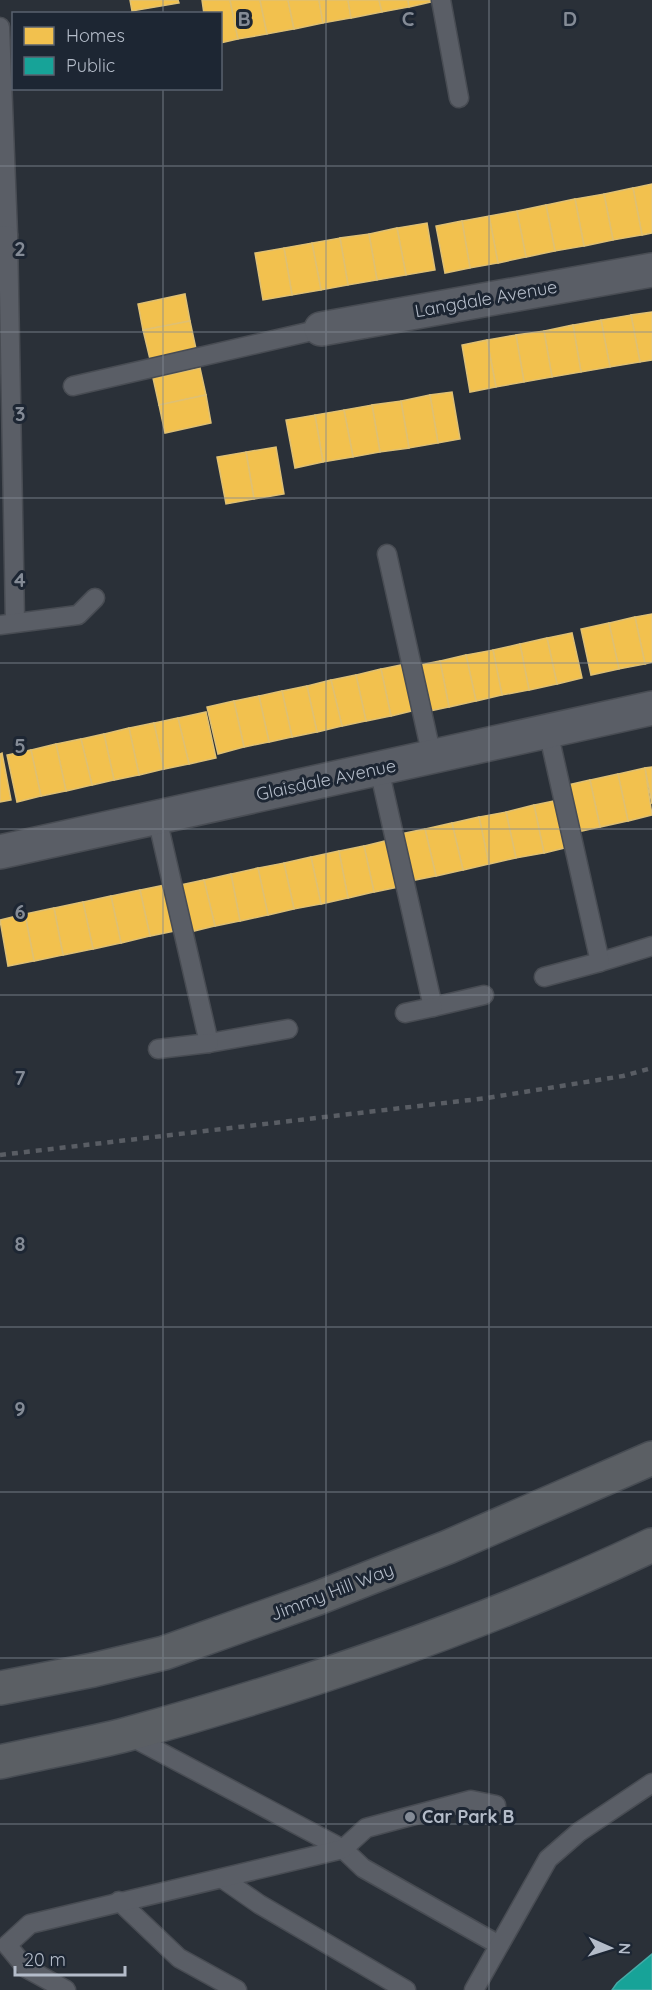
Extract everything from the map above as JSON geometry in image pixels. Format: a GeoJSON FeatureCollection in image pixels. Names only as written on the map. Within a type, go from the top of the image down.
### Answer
{"type":"FeatureCollection","features":[{"type":"Feature","properties":{"kind":"highway","name":"Jimmy Hill Way"},"geometry":{"type":"LineString","coordinates":[[0,1688],[165,1653],[318,1598],[448,1547],[652,1458]]}},
{"type":"Feature","properties":{"kind":"highway"},"geometry":{"type":"LineString","coordinates":[[0,1762],[127,1734],[301,1683],[440,1637],[582,1579],[652,1545]]}},
{"type":"Feature","properties":{"kind":"street","name":"Langdale Avenue"},"geometry":{"type":"LineString","coordinates":[[321,329],[652,270]]}},
{"type":"Feature","properties":{"kind":"street","name":"Glaisdale Avenue"},"geometry":{"type":"LineString","coordinates":[[0,852],[652,708]]}},
{"type":"Feature","properties":{"kind":"lane"},"geometry":{"type":"LineString","coordinates":[[441,0],[459,98]]}},
{"type":"Feature","properties":{"kind":"lane"},"geometry":{"type":"LineString","coordinates":[[0,27],[8,623],[78,615],[95,598]]}},
{"type":"Feature","properties":{"kind":"lane"},"geometry":{"type":"LineString","coordinates":[[73,386],[321,329]]}},
{"type":"Feature","properties":{"kind":"lane"},"geometry":{"type":"LineString","coordinates":[[387,554],[432,757]]}},
{"type":"Feature","properties":{"kind":"lane"},"geometry":{"type":"LineString","coordinates":[[548,731],[600,962]]}},
{"type":"Feature","properties":{"kind":"lane"},"geometry":{"type":"LineString","coordinates":[[380,769],[432,1007]]}},
{"type":"Feature","properties":{"kind":"lane"},"geometry":{"type":"LineString","coordinates":[[157,818],[208,1043]]}},
{"type":"Feature","properties":{"kind":"lane"},"geometry":{"type":"LineString","coordinates":[[544,978],[652,946]]}},
{"type":"Feature","properties":{"kind":"lane"},"geometry":{"type":"LineString","coordinates":[[405,1013],[484,995]]}},
{"type":"Feature","properties":{"kind":"lane"},"geometry":{"type":"LineString","coordinates":[[158,1049],[288,1029]]}},
{"type":"Feature","properties":{"kind":"lane"},"geometry":{"type":"LineString","coordinates":[[127,1734],[344,1849],[363,1868],[499,1945]]}},
{"type":"Feature","properties":{"kind":"lane"},"geometry":{"type":"LineString","coordinates":[[474,1990],[548,1858],[579,1832],[652,1783]]}},
{"type":"Feature","properties":{"kind":"lane"},"geometry":{"type":"LineString","coordinates":[[66,1990],[26,1968],[7,1945],[30,1924],[344,1849],[366,1828],[471,1800],[496,1805]]}},
{"type":"Feature","properties":{"kind":"lane"},"geometry":{"type":"LineString","coordinates":[[223,1879],[259,1904],[406,1990]]}},
{"type":"Feature","properties":{"kind":"lane"},"geometry":{"type":"LineString","coordinates":[[119,1901],[179,1958],[237,1990]]}},
{"type":"Feature","properties":{"kind":"building: Homes"},"geometry":{"type":"Polygon","coordinates":[[[130,0],[178,0],[179,3],[132,11],[130,0]]]}},
{"type":"Feature","properties":{"kind":"building: Homes"},"geometry":{"type":"Polygon","coordinates":[[[202,0],[230,0],[238,39],[222,43],[222,12],[204,12],[202,0]]]}},
{"type":"Feature","properties":{"kind":"building: Homes"},"geometry":{"type":"Polygon","coordinates":[[[230,0],[260,0],[267,34],[238,39],[230,0]]]}},
{"type":"Feature","properties":{"kind":"building: Homes"},"geometry":{"type":"Polygon","coordinates":[[[260,0],[288,0],[294,29],[267,34],[260,0]]]}},
{"type":"Feature","properties":{"kind":"building: Homes"},"geometry":{"type":"Polygon","coordinates":[[[288,0],[319,0],[323,23],[294,29],[288,0]]]}},
{"type":"Feature","properties":{"kind":"building: Homes"},"geometry":{"type":"Polygon","coordinates":[[[319,0],[348,0],[351,18],[323,23],[319,0]]]}},
{"type":"Feature","properties":{"kind":"building: Homes"},"geometry":{"type":"Polygon","coordinates":[[[348,0],[379,0],[382,12],[351,18],[348,0]]]}},
{"type":"Feature","properties":{"kind":"building: Homes"},"geometry":{"type":"Polygon","coordinates":[[[379,0],[408,0],[409,7],[382,12],[379,0]]]}},
{"type":"Feature","properties":{"kind":"building: Homes"},"geometry":{"type":"Polygon","coordinates":[[[408,0],[430,0],[431,2],[409,7],[408,0]]]}},
{"type":"Feature","properties":{"kind":"building: Homes"},"geometry":{"type":"Polygon","coordinates":[[[652,184],[652,233],[642,235],[633,188],[652,184]]]}},
{"type":"Feature","properties":{"kind":"building: Homes"},"geometry":{"type":"Polygon","coordinates":[[[633,188],[642,235],[613,240],[604,194],[633,188]]]}},
{"type":"Feature","properties":{"kind":"building: Homes"},"geometry":{"type":"Polygon","coordinates":[[[604,194],[613,240],[584,246],[575,199],[604,194]]]}},
{"type":"Feature","properties":{"kind":"building: Homes"},"geometry":{"type":"Polygon","coordinates":[[[575,199],[584,246],[555,251],[546,205],[575,199]]]}},
{"type":"Feature","properties":{"kind":"building: Homes"},"geometry":{"type":"Polygon","coordinates":[[[546,205],[555,251],[526,257],[517,211],[546,205]]]}},
{"type":"Feature","properties":{"kind":"building: Homes"},"geometry":{"type":"Polygon","coordinates":[[[517,211],[526,257],[498,263],[489,216],[517,211]]]}},
{"type":"Feature","properties":{"kind":"building: Homes"},"geometry":{"type":"Polygon","coordinates":[[[489,216],[498,263],[470,268],[462,221],[489,216]]]}},
{"type":"Feature","properties":{"kind":"building: Homes"},"geometry":{"type":"Polygon","coordinates":[[[462,221],[470,268],[445,273],[436,226],[462,221]]]}},
{"type":"Feature","properties":{"kind":"building: Homes"},"geometry":{"type":"Polygon","coordinates":[[[427,223],[435,270],[406,275],[397,228],[427,223]]]}},
{"type":"Feature","properties":{"kind":"building: Homes"},"geometry":{"type":"Polygon","coordinates":[[[397,228],[406,275],[377,280],[369,234],[397,228]]]}},
{"type":"Feature","properties":{"kind":"building: Homes"},"geometry":{"type":"Polygon","coordinates":[[[369,234],[377,280],[348,285],[340,238],[369,234]]]}},
{"type":"Feature","properties":{"kind":"building: Homes"},"geometry":{"type":"Polygon","coordinates":[[[340,238],[348,285],[321,290],[312,243],[340,238]]]}},
{"type":"Feature","properties":{"kind":"building: Homes"},"geometry":{"type":"Polygon","coordinates":[[[312,243],[321,290],[292,295],[284,248],[312,243]]]}},
{"type":"Feature","properties":{"kind":"building: Homes"},"geometry":{"type":"Polygon","coordinates":[[[284,248],[292,295],[263,300],[255,253],[284,248]]]}},
{"type":"Feature","properties":{"kind":"building: Homes"},"geometry":{"type":"Polygon","coordinates":[[[185,294],[190,321],[143,330],[138,304],[185,294]]]}},
{"type":"Feature","properties":{"kind":"building: Homes"},"geometry":{"type":"Polygon","coordinates":[[[652,312],[652,360],[640,362],[631,315],[652,312]]]}},
{"type":"Feature","properties":{"kind":"building: Homes"},"geometry":{"type":"Polygon","coordinates":[[[631,315],[640,362],[610,367],[601,320],[631,315]]]}},
{"type":"Feature","properties":{"kind":"building: Homes"},"geometry":{"type":"Polygon","coordinates":[[[601,320],[610,367],[581,372],[573,325],[601,320]]]}},
{"type":"Feature","properties":{"kind":"building: Homes"},"geometry":{"type":"Polygon","coordinates":[[[190,321],[196,349],[150,359],[143,330],[190,321]]]}},
{"type":"Feature","properties":{"kind":"building: Homes"},"geometry":{"type":"Polygon","coordinates":[[[573,325],[581,372],[552,377],[544,331],[573,325]]]}},
{"type":"Feature","properties":{"kind":"building: Homes"},"geometry":{"type":"Polygon","coordinates":[[[544,331],[552,377],[524,382],[516,335],[544,331]]]}},
{"type":"Feature","properties":{"kind":"building: Homes"},"geometry":{"type":"Polygon","coordinates":[[[516,335],[524,382],[496,387],[487,340],[516,335]]]}},
{"type":"Feature","properties":{"kind":"building: Homes"},"geometry":{"type":"Polygon","coordinates":[[[487,340],[496,387],[470,392],[462,345],[487,340]]]}},
{"type":"Feature","properties":{"kind":"building: Homes"},"geometry":{"type":"Polygon","coordinates":[[[200,368],[206,395],[159,405],[153,378],[200,368]]]}},
{"type":"Feature","properties":{"kind":"building: Homes"},"geometry":{"type":"Polygon","coordinates":[[[452,392],[460,439],[438,443],[430,395],[452,392]]]}},
{"type":"Feature","properties":{"kind":"building: Homes"},"geometry":{"type":"Polygon","coordinates":[[[206,395],[211,423],[165,433],[159,405],[206,395]]]}},
{"type":"Feature","properties":{"kind":"building: Homes"},"geometry":{"type":"Polygon","coordinates":[[[430,395],[438,443],[409,448],[401,401],[430,395]]]}},
{"type":"Feature","properties":{"kind":"building: Homes"},"geometry":{"type":"Polygon","coordinates":[[[401,401],[409,448],[380,452],[372,405],[401,401]]]}},
{"type":"Feature","properties":{"kind":"building: Homes"},"geometry":{"type":"Polygon","coordinates":[[[372,405],[380,452],[353,457],[344,410],[372,405]]]}},
{"type":"Feature","properties":{"kind":"building: Homes"},"geometry":{"type":"Polygon","coordinates":[[[344,410],[353,457],[323,462],[315,415],[344,410]]]}},
{"type":"Feature","properties":{"kind":"building: Homes"},"geometry":{"type":"Polygon","coordinates":[[[315,415],[323,462],[295,468],[286,420],[315,415]]]}},
{"type":"Feature","properties":{"kind":"building: Homes"},"geometry":{"type":"Polygon","coordinates":[[[276,447],[284,494],[254,499],[246,452],[276,447]]]}},
{"type":"Feature","properties":{"kind":"building: Homes"},"geometry":{"type":"Polygon","coordinates":[[[246,452],[254,499],[226,504],[217,457],[246,452]]]}},
{"type":"Feature","properties":{"kind":"building: Homes"},"geometry":{"type":"Polygon","coordinates":[[[652,614],[652,662],[645,664],[635,617],[652,614]]]}},
{"type":"Feature","properties":{"kind":"building: Homes"},"geometry":{"type":"Polygon","coordinates":[[[635,617],[645,664],[619,669],[609,623],[635,617]]]}},
{"type":"Feature","properties":{"kind":"building: Homes"},"geometry":{"type":"Polygon","coordinates":[[[609,623],[619,669],[591,675],[581,629],[609,623]]]}},
{"type":"Feature","properties":{"kind":"building: Homes"},"geometry":{"type":"Polygon","coordinates":[[[572,633],[582,678],[557,684],[547,638],[572,633]]]}},
{"type":"Feature","properties":{"kind":"building: Homes"},"geometry":{"type":"Polygon","coordinates":[[[547,638],[557,684],[529,690],[520,644],[547,638]]]}},
{"type":"Feature","properties":{"kind":"building: Homes"},"geometry":{"type":"Polygon","coordinates":[[[520,644],[529,690],[502,695],[493,650],[520,644]]]}},
{"type":"Feature","properties":{"kind":"building: Homes"},"geometry":{"type":"Polygon","coordinates":[[[493,650],[502,695],[476,701],[466,655],[493,650]]]}},
{"type":"Feature","properties":{"kind":"building: Homes"},"geometry":{"type":"Polygon","coordinates":[[[466,655],[476,701],[449,707],[440,661],[466,655]]]}},
{"type":"Feature","properties":{"kind":"building: Homes"},"geometry":{"type":"Polygon","coordinates":[[[440,661],[449,707],[425,712],[415,666],[440,661]]]}},
{"type":"Feature","properties":{"kind":"building: Homes"},"geometry":{"type":"Polygon","coordinates":[[[406,664],[416,710],[391,716],[381,669],[406,664]]]}},
{"type":"Feature","properties":{"kind":"building: Homes"},"geometry":{"type":"Polygon","coordinates":[[[381,669],[391,716],[366,721],[356,675],[381,669]]]}},
{"type":"Feature","properties":{"kind":"building: Homes"},"geometry":{"type":"Polygon","coordinates":[[[356,675],[366,721],[342,726],[331,680],[356,675]]]}},
{"type":"Feature","properties":{"kind":"building: Homes"},"geometry":{"type":"Polygon","coordinates":[[[331,680],[342,726],[317,732],[307,686],[331,680]]]}},
{"type":"Feature","properties":{"kind":"building: Homes"},"geometry":{"type":"Polygon","coordinates":[[[307,686],[317,732],[292,737],[282,691],[307,686]]]}},
{"type":"Feature","properties":{"kind":"building: Homes"},"geometry":{"type":"Polygon","coordinates":[[[282,691],[292,737],[269,742],[259,696],[282,691]]]}},
{"type":"Feature","properties":{"kind":"building: Homes"},"geometry":{"type":"Polygon","coordinates":[[[259,696],[269,742],[244,747],[234,701],[259,696]]]}},
{"type":"Feature","properties":{"kind":"building: Homes"},"geometry":{"type":"Polygon","coordinates":[[[234,701],[244,747],[218,754],[207,707],[234,701]]]}},
{"type":"Feature","properties":{"kind":"building: Homes"},"geometry":{"type":"Polygon","coordinates":[[[206,712],[216,758],[189,764],[178,718],[206,712]]]}},
{"type":"Feature","properties":{"kind":"building: Homes"},"geometry":{"type":"Polygon","coordinates":[[[178,718],[189,764],[164,769],[154,723],[178,718]]]}},
{"type":"Feature","properties":{"kind":"building: Homes"},"geometry":{"type":"Polygon","coordinates":[[[154,723],[164,769],[139,775],[129,728],[154,723]]]}},
{"type":"Feature","properties":{"kind":"building: Homes"},"geometry":{"type":"Polygon","coordinates":[[[129,728],[139,775],[114,780],[104,734],[129,728]]]}},
{"type":"Feature","properties":{"kind":"building: Homes"},"geometry":{"type":"Polygon","coordinates":[[[104,734],[114,780],[92,785],[81,739],[104,734]]]}},
{"type":"Feature","properties":{"kind":"building: Homes"},"geometry":{"type":"Polygon","coordinates":[[[81,739],[92,785],[66,791],[56,744],[81,739]]]}},
{"type":"Feature","properties":{"kind":"building: Homes"},"geometry":{"type":"Polygon","coordinates":[[[56,744],[66,791],[41,796],[31,750],[56,744]]]}},
{"type":"Feature","properties":{"kind":"building: Homes"},"geometry":{"type":"Polygon","coordinates":[[[31,750],[41,796],[17,802],[7,755],[31,750]]]}},
{"type":"Feature","properties":{"kind":"building: Homes"},"geometry":{"type":"Polygon","coordinates":[[[2,753],[11,800],[0,802],[0,754],[2,753]]]}},
{"type":"Feature","properties":{"kind":"building: Homes"},"geometry":{"type":"Polygon","coordinates":[[[652,767],[652,804],[645,768],[652,767]]]}},
{"type":"Feature","properties":{"kind":"building: Homes"},"geometry":{"type":"Polygon","coordinates":[[[645,768],[652,815],[628,821],[618,774],[645,768]]]}},
{"type":"Feature","properties":{"kind":"building: Homes"},"geometry":{"type":"Polygon","coordinates":[[[618,774],[628,821],[600,827],[590,780],[618,774]]]}},
{"type":"Feature","properties":{"kind":"building: Homes"},"geometry":{"type":"Polygon","coordinates":[[[590,780],[600,827],[573,833],[563,786],[590,780]]]}},
{"type":"Feature","properties":{"kind":"building: Homes"},"geometry":{"type":"Polygon","coordinates":[[[559,800],[569,847],[544,853],[534,805],[559,800]]]}},
{"type":"Feature","properties":{"kind":"building: Homes"},"geometry":{"type":"Polygon","coordinates":[[[534,805],[544,853],[516,858],[506,812],[534,805]]]}},
{"type":"Feature","properties":{"kind":"building: Homes"},"geometry":{"type":"Polygon","coordinates":[[[506,812],[516,858],[489,864],[479,817],[506,812]]]}},
{"type":"Feature","properties":{"kind":"building: Homes"},"geometry":{"type":"Polygon","coordinates":[[[479,817],[489,864],[463,870],[452,823],[479,817]]]}},
{"type":"Feature","properties":{"kind":"building: Homes"},"geometry":{"type":"Polygon","coordinates":[[[452,823],[463,870],[436,876],[425,829],[452,823]]]}},
{"type":"Feature","properties":{"kind":"building: Homes"},"geometry":{"type":"Polygon","coordinates":[[[425,829],[436,876],[410,881],[400,834],[425,829]]]}},
{"type":"Feature","properties":{"kind":"building: Homes"},"geometry":{"type":"Polygon","coordinates":[[[389,840],[399,887],[374,892],[364,846],[389,840]]]}},
{"type":"Feature","properties":{"kind":"building: Homes"},"geometry":{"type":"Polygon","coordinates":[[[364,846],[374,892],[348,898],[339,851],[364,846]]]}},
{"type":"Feature","properties":{"kind":"building: Homes"},"geometry":{"type":"Polygon","coordinates":[[[339,851],[348,898],[321,904],[311,857],[339,851]]]}},
{"type":"Feature","properties":{"kind":"building: Homes"},"geometry":{"type":"Polygon","coordinates":[[[311,857],[321,904],[294,909],[284,863],[311,857]]]}},
{"type":"Feature","properties":{"kind":"building: Homes"},"geometry":{"type":"Polygon","coordinates":[[[284,863],[294,909],[268,915],[258,868],[284,863]]]}},
{"type":"Feature","properties":{"kind":"building: Homes"},"geometry":{"type":"Polygon","coordinates":[[[258,868],[268,915],[240,921],[231,874],[258,868]]]}},
{"type":"Feature","properties":{"kind":"building: Homes"},"geometry":{"type":"Polygon","coordinates":[[[231,874],[240,921],[215,926],[204,880],[231,874]]]}},
{"type":"Feature","properties":{"kind":"building: Homes"},"geometry":{"type":"Polygon","coordinates":[[[204,880],[215,926],[190,932],[180,885],[204,880]]]}},
{"type":"Feature","properties":{"kind":"building: Homes"},"geometry":{"type":"Polygon","coordinates":[[[165,885],[175,931],[150,936],[140,890],[165,885]]]}},
{"type":"Feature","properties":{"kind":"building: Homes"},"geometry":{"type":"Polygon","coordinates":[[[140,890],[150,936],[121,943],[111,896],[140,890]]]}},
{"type":"Feature","properties":{"kind":"building: Homes"},"geometry":{"type":"Polygon","coordinates":[[[111,896],[121,943],[93,949],[83,902],[111,896]]]}},
{"type":"Feature","properties":{"kind":"building: Homes"},"geometry":{"type":"Polygon","coordinates":[[[83,902],[93,949],[63,955],[54,908],[83,902]]]}},
{"type":"Feature","properties":{"kind":"building: Homes"},"geometry":{"type":"Polygon","coordinates":[[[54,908],[63,955],[34,961],[25,914],[54,908]]]}},
{"type":"Feature","properties":{"kind":"building: Homes"},"geometry":{"type":"Polygon","coordinates":[[[25,914],[34,961],[8,966],[0,920],[25,914]]]}},
{"type":"Feature","properties":{"kind":"building: Public"},"geometry":{"type":"Polygon","coordinates":[[[652,1954],[652,1990],[612,1990],[617,1983],[652,1954]]]}},
{"type":"Feature","properties":{"kind":"railway"},"geometry":{"type":"LineString","coordinates":[[0,1155],[487,1098],[623,1076],[652,1068]]}},
{"type":"Feature","properties":{"kind":"place","name":"Car Park B"},"geometry":{"type":"Point","coordinates":[410,1817]}}]}
